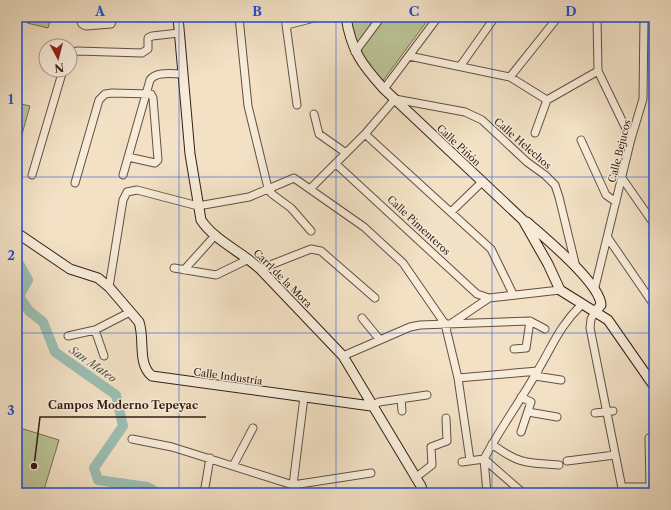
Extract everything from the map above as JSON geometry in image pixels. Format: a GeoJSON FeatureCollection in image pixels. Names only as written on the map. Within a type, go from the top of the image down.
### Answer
{"type":"FeatureCollection","features":[{"type":"Feature","properties":{"kind":"street"},"geometry":{"type":"LineString","coordinates":[[79,17],[82,24],[86,26],[111,24],[114,17]]}},
{"type":"Feature","properties":{"kind":"street","name":"Carrl de la Mora"},"geometry":{"type":"LineString","coordinates":[[178,17],[183,74],[198,206],[201,220],[207,229],[249,259],[260,269],[343,356],[423,493]]}},
{"type":"Feature","properties":{"kind":"street"},"geometry":{"type":"LineString","coordinates":[[239,17],[248,106],[268,188],[272,194],[290,208],[311,231]]}},
{"type":"Feature","properties":{"kind":"street"},"geometry":{"type":"LineString","coordinates":[[285,17],[297,105]]}},
{"type":"Feature","properties":{"kind":"street"},"geometry":{"type":"LineString","coordinates":[[287,25],[318,17]]}},
{"type":"Feature","properties":{"kind":"street","name":"Calle Piñón"},"geometry":{"type":"LineString","coordinates":[[346,17],[348,31],[355,52],[365,68],[395,100],[523,220],[548,264],[560,290]]}},
{"type":"Feature","properties":{"kind":"street"},"geometry":{"type":"LineString","coordinates":[[355,52],[381,17]]}},
{"type":"Feature","properties":{"kind":"street"},"geometry":{"type":"LineString","coordinates":[[384,89],[438,17]]}},
{"type":"Feature","properties":{"kind":"street"},"geometry":{"type":"LineString","coordinates":[[461,66],[495,17]]}},
{"type":"Feature","properties":{"kind":"street"},"geometry":{"type":"LineString","coordinates":[[510,77],[558,17]]}},
{"type":"Feature","properties":{"kind":"street"},"geometry":{"type":"LineString","coordinates":[[597,17],[598,71],[631,139]]}},
{"type":"Feature","properties":{"kind":"street","name":"Calle Bejucos"},"geometry":{"type":"LineString","coordinates":[[595,287],[631,139],[643,99],[644,17]]}},
{"type":"Feature","properties":{"kind":"street"},"geometry":{"type":"LineString","coordinates":[[78,51],[142,53],[148,49],[148,38],[152,36],[179,33]]}},
{"type":"Feature","properties":{"kind":"street"},"geometry":{"type":"LineString","coordinates":[[409,56],[510,77],[547,100]]}},
{"type":"Feature","properties":{"kind":"street"},"geometry":{"type":"LineString","coordinates":[[535,133],[547,100],[598,71]]}},
{"type":"Feature","properties":{"kind":"street"},"geometry":{"type":"LineString","coordinates":[[123,175],[152,76],[158,74],[183,74]]}},
{"type":"Feature","properties":{"kind":"street"},"geometry":{"type":"LineString","coordinates":[[32,175],[61,78]]}},
{"type":"Feature","properties":{"kind":"street"},"geometry":{"type":"LineString","coordinates":[[75,183],[99,100],[105,94],[112,93],[151,94],[153,98],[158,160],[155,163],[128,157]]}},
{"type":"Feature","properties":{"kind":"street"},"geometry":{"type":"LineString","coordinates":[[310,189],[365,134],[395,100]]}},
{"type":"Feature","properties":{"kind":"street","name":"Calle Helechos"},"geometry":{"type":"LineString","coordinates":[[395,100],[465,112],[482,120],[527,162],[545,175],[555,185],[576,267]]}},
{"type":"Feature","properties":{"kind":"street"},"geometry":{"type":"LineString","coordinates":[[314,114],[319,134],[346,153]]}},
{"type":"Feature","properties":{"kind":"street"},"geometry":{"type":"LineString","coordinates":[[365,134],[491,249],[513,294]]}},
{"type":"Feature","properties":{"kind":"street"},"geometry":{"type":"LineString","coordinates":[[581,140],[606,195],[616,202]]}},
{"type":"Feature","properties":{"kind":"street","name":"Calle Pimenteros"},"geometry":{"type":"LineString","coordinates":[[336,164],[477,294],[489,298]]}},
{"type":"Feature","properties":{"kind":"street"},"geometry":{"type":"LineString","coordinates":[[109,287],[123,200],[128,192],[138,190],[198,206],[249,197],[294,178],[364,227],[403,263],[448,324],[458,378],[470,460]]}},
{"type":"Feature","properties":{"kind":"street"},"geometry":{"type":"LineString","coordinates":[[622,178],[654,224]]}},
{"type":"Feature","properties":{"kind":"street"},"geometry":{"type":"LineString","coordinates":[[451,212],[482,182]]}},
{"type":"Feature","properties":{"kind":"street"},"geometry":{"type":"LineString","coordinates":[[523,220],[576,267],[595,287],[601,300],[601,305],[591,319],[590,328],[605,412],[616,455],[622,490],[652,487],[649,438]]}},
{"type":"Feature","properties":{"kind":"street","name":"Calle Industria"},"geometry":{"type":"LineString","coordinates":[[17,233],[70,269],[98,278],[109,287],[138,322],[141,329],[144,365],[147,372],[152,376],[371,406]]}},
{"type":"Feature","properties":{"kind":"street"},"geometry":{"type":"LineString","coordinates":[[608,238],[654,305]]}},
{"type":"Feature","properties":{"kind":"street"},"geometry":{"type":"LineString","coordinates":[[184,270],[211,240]]}},
{"type":"Feature","properties":{"kind":"street"},"geometry":{"type":"LineString","coordinates":[[260,269],[311,249],[321,251],[375,298]]}},
{"type":"Feature","properties":{"kind":"street"},"geometry":{"type":"LineString","coordinates":[[174,268],[216,275],[249,259]]}},
{"type":"Feature","properties":{"kind":"street"},"geometry":{"type":"LineString","coordinates":[[448,324],[489,298],[513,294],[560,290],[608,320],[654,386]]}},
{"type":"Feature","properties":{"kind":"street"},"geometry":{"type":"LineString","coordinates":[[488,493],[484,459],[536,373],[559,330],[582,304]]}},
{"type":"Feature","properties":{"kind":"street"},"geometry":{"type":"LineString","coordinates":[[68,336],[95,330],[130,312]]}},
{"type":"Feature","properties":{"kind":"street"},"geometry":{"type":"LineString","coordinates":[[362,318],[380,340]]}},
{"type":"Feature","properties":{"kind":"street"},"geometry":{"type":"LineString","coordinates":[[514,349],[526,348],[530,321]]}},
{"type":"Feature","properties":{"kind":"street"},"geometry":{"type":"LineString","coordinates":[[343,356],[410,327],[530,321],[545,328]]}},
{"type":"Feature","properties":{"kind":"street"},"geometry":{"type":"LineString","coordinates":[[95,330],[104,356]]}},
{"type":"Feature","properties":{"kind":"street"},"geometry":{"type":"LineString","coordinates":[[458,378],[536,373],[561,380]]}},
{"type":"Feature","properties":{"kind":"street"},"geometry":{"type":"LineString","coordinates":[[371,406],[379,402],[428,395]]}},
{"type":"Feature","properties":{"kind":"street"},"geometry":{"type":"LineString","coordinates":[[292,493],[304,397]]}},
{"type":"Feature","properties":{"kind":"street"},"geometry":{"type":"LineString","coordinates":[[521,397],[531,402],[521,432]]}},
{"type":"Feature","properties":{"kind":"street"},"geometry":{"type":"LineString","coordinates":[[401,399],[402,411]]}},
{"type":"Feature","properties":{"kind":"street"},"geometry":{"type":"LineString","coordinates":[[595,414],[613,411]]}},
{"type":"Feature","properties":{"kind":"street"},"geometry":{"type":"LineString","coordinates":[[528,412],[557,417]]}},
{"type":"Feature","properties":{"kind":"street"},"geometry":{"type":"LineString","coordinates":[[415,478],[432,465],[431,447],[447,441],[446,418]]}},
{"type":"Feature","properties":{"kind":"street"},"geometry":{"type":"LineString","coordinates":[[233,466],[253,428]]}},
{"type":"Feature","properties":{"kind":"street"},"geometry":{"type":"LineString","coordinates":[[132,438],[172,447],[210,458],[293,485],[371,473]]}},
{"type":"Feature","properties":{"kind":"street"},"geometry":{"type":"LineString","coordinates":[[492,444],[515,460],[532,464],[559,465]]}},
{"type":"Feature","properties":{"kind":"street"},"geometry":{"type":"LineString","coordinates":[[567,461],[616,455]]}},
{"type":"Feature","properties":{"kind":"street"},"geometry":{"type":"LineString","coordinates":[[204,493],[210,458]]}},
{"type":"Feature","properties":{"kind":"street"},"geometry":{"type":"LineString","coordinates":[[462,462],[484,459],[523,493]]}},
{"type":"Feature","properties":{"kind":"green space"},"geometry":{"type":"Polygon","coordinates":[[[29,17],[51,18],[48,28],[27,23],[29,17]]]}},
{"type":"Feature","properties":{"kind":"green space"},"geometry":{"type":"Polygon","coordinates":[[[349,17],[430,17],[382,82],[362,64],[349,17]]]}},
{"type":"Feature","properties":{"kind":"green space"},"geometry":{"type":"Polygon","coordinates":[[[17,103],[30,106],[17,152],[17,103]]]}},
{"type":"Feature","properties":{"kind":"green space"},"geometry":{"type":"Polygon","coordinates":[[[17,427],[59,440],[43,493],[17,493],[17,427]]]}},
{"type":"Feature","properties":{"kind":"waterway","name":"San Mateo"},"geometry":{"type":"LineString","coordinates":[[17,260],[28,280],[19,296],[29,311],[43,322],[55,352],[116,395],[123,426],[94,468],[98,480],[147,487],[158,493]]}},
{"type":"Feature","properties":{"kind":"place","name":"Campos Moderno Tepeyac"},"geometry":{"type":"Point","coordinates":[34,466]}}]}
